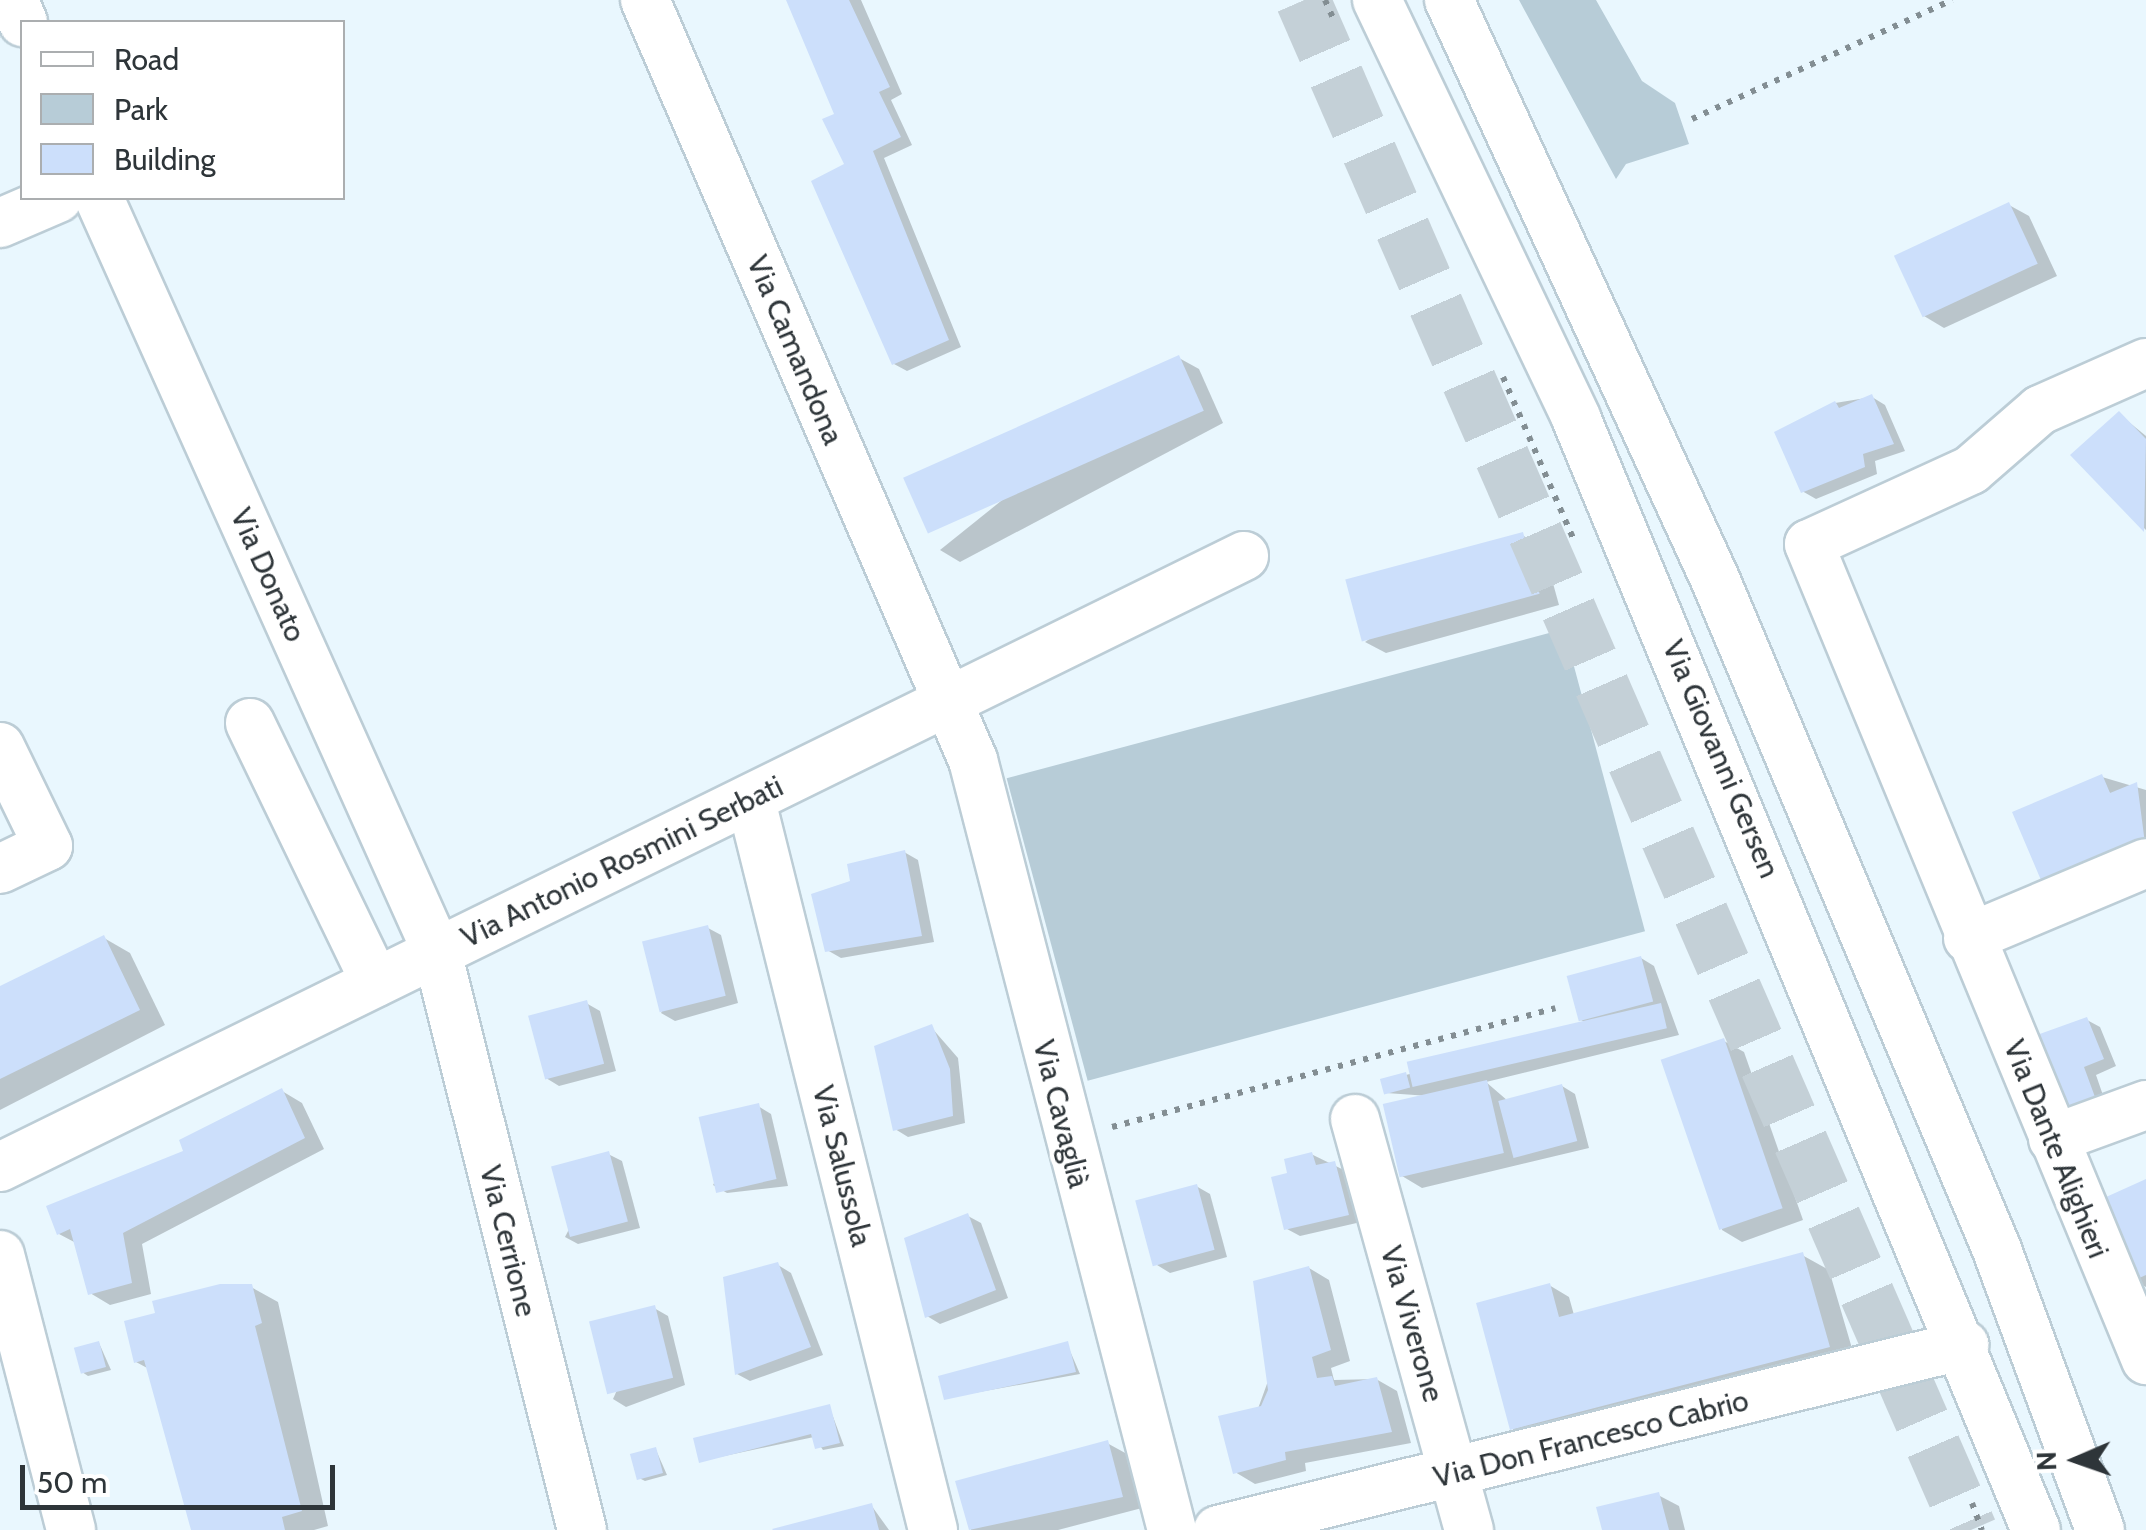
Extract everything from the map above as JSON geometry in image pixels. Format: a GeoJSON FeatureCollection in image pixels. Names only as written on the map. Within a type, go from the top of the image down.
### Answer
{"type":"FeatureCollection","features":[{"type":"Feature","properties":{"kind":"street","name":"Via Camandona"},"geometry":{"type":"LineString","coordinates":[[645,0],[946,700]]}},
{"type":"Feature","properties":{"kind":"street","name":"Via Giovanni Gersen"},"geometry":{"type":"LineString","coordinates":[[1377,0],[1576,418],[1964,1345],[2036,1530]]}},
{"type":"Feature","properties":{"kind":"street"},"geometry":{"type":"LineString","coordinates":[[1448,0],[1730,616],[1996,1250],[2100,1530]]}},
{"type":"Feature","properties":{"kind":"street"},"geometry":{"type":"LineString","coordinates":[[0,223],[53,200]]}},
{"type":"Feature","properties":{"kind":"street","name":"Via Donato"},"geometry":{"type":"LineString","coordinates":[[100,200],[437,952]]}},
{"type":"Feature","properties":{"kind":"street","name":"Via Dante Alighieri"},"geometry":{"type":"LineString","coordinates":[[2146,363],[2040,410],[1971,470],[1809,544],[1968,938],[2146,1360]]}},
{"type":"Feature","properties":{"kind":"street","name":"Via Antonio Rosmini Serbati"},"geometry":{"type":"LineString","coordinates":[[0,1167],[751,802],[946,700],[1244,556]]}},
{"type":"Feature","properties":{"kind":"street","name":"Via Cavaglià"},"geometry":{"type":"LineString","coordinates":[[946,700],[973,760],[1067,1139],[1172,1530]]}},
{"type":"Feature","properties":{"kind":"street"},"geometry":{"type":"LineString","coordinates":[[250,723],[375,982]]}},
{"type":"Feature","properties":{"kind":"street"},"geometry":{"type":"LineString","coordinates":[[0,747],[48,846],[0,870]]}},
{"type":"Feature","properties":{"kind":"street","name":"Via Salussola"},"geometry":{"type":"LineString","coordinates":[[751,802],[933,1530]]}},
{"type":"Feature","properties":{"kind":"street"},"geometry":{"type":"LineString","coordinates":[[1968,938],[2146,862]]}},
{"type":"Feature","properties":{"kind":"street","name":"Via Cerrione"},"geometry":{"type":"LineString","coordinates":[[437,952],[582,1530]]}},
{"type":"Feature","properties":{"kind":"street"},"geometry":{"type":"LineString","coordinates":[[2053,1139],[2146,1105]]}},
{"type":"Feature","properties":{"kind":"street","name":"Via Viverone"},"geometry":{"type":"LineString","coordinates":[[1354,1119],[1468,1530]]}},
{"type":"Feature","properties":{"kind":"street"},"geometry":{"type":"LineString","coordinates":[[0,1254],[71,1530]]}},
{"type":"Feature","properties":{"kind":"street","name":"Via Don Francesco Cabrio"},"geometry":{"type":"LineString","coordinates":[[1218,1530],[1964,1345]]}},
{"type":"Feature","properties":{"kind":"path"},"geometry":{"type":"LineString","coordinates":[[1692,119],[1952,0]]}},
{"type":"Feature","properties":{"kind":"path"},"geometry":{"type":"LineString","coordinates":[[1067,1139],[1555,1008]]}},
{"type":"Feature","properties":{"kind":"green space"},"geometry":{"type":"Polygon","coordinates":[[[1519,0],[1596,0],[1642,81],[1675,103],[1689,144],[1626,164],[1616,179],[1519,0]]]}},
{"type":"Feature","properties":{"kind":"green space"},"geometry":{"type":"Polygon","coordinates":[[[1564,629],[1645,931],[1088,1081],[1007,778],[1564,629]]]}},
{"type":"Feature","properties":{"kind":"building"},"geometry":{"type":"Polygon","coordinates":[[[786,0],[849,0],[890,87],[879,92],[901,137],[873,151],[949,340],[892,365],[811,181],[844,164],[822,119],[834,114],[786,0]]]}},
{"type":"Feature","properties":{"kind":"building"},"geometry":{"type":"Polygon","coordinates":[[[2009,202],[2038,264],[1923,317],[1894,256],[2009,202]]]}},
{"type":"Feature","properties":{"kind":"building"},"geometry":{"type":"Polygon","coordinates":[[[1179,355],[1204,411],[928,534],[903,478],[1179,355]]]}},
{"type":"Feature","properties":{"kind":"building"},"geometry":{"type":"Polygon","coordinates":[[[1872,394],[1894,444],[1863,454],[1865,467],[1801,493],[1774,432],[1835,401],[1839,408],[1872,394]]]}},
{"type":"Feature","properties":{"kind":"building"},"geometry":{"type":"Polygon","coordinates":[[[2119,411],[2146,439],[2144,532],[2070,455],[2119,411]]]}},
{"type":"Feature","properties":{"kind":"building"},"geometry":{"type":"Polygon","coordinates":[[[1523,532],[1540,594],[1362,641],[1345,580],[1523,532]]]}},
{"type":"Feature","properties":{"kind":"building"},"geometry":{"type":"Polygon","coordinates":[[[2102,774],[2110,793],[2137,782],[2146,851],[2046,892],[2012,812],[2102,774]]]}},
{"type":"Feature","properties":{"kind":"building"},"geometry":{"type":"Polygon","coordinates":[[[905,850],[922,936],[825,952],[811,894],[850,881],[847,864],[905,850]]]}},
{"type":"Feature","properties":{"kind":"building"},"geometry":{"type":"Polygon","coordinates":[[[708,925],[726,996],[660,1012],[642,941],[708,925]]]}},
{"type":"Feature","properties":{"kind":"building"},"geometry":{"type":"Polygon","coordinates":[[[104,935],[140,1010],[0,1079],[0,986],[104,935]]]}},
{"type":"Feature","properties":{"kind":"building"},"geometry":{"type":"Polygon","coordinates":[[[1641,956],[1653,1001],[1579,1021],[1567,976],[1641,956]]]}},
{"type":"Feature","properties":{"kind":"building"},"geometry":{"type":"Polygon","coordinates":[[[587,1000],[604,1064],[545,1080],[528,1016],[587,1000]]]}},
{"type":"Feature","properties":{"kind":"building"},"geometry":{"type":"Polygon","coordinates":[[[1661,1003],[1667,1028],[1413,1087],[1407,1062],[1661,1003]]]}},
{"type":"Feature","properties":{"kind":"building"},"geometry":{"type":"Polygon","coordinates":[[[2087,1017],[2104,1059],[2084,1067],[2095,1097],[2068,1106],[2031,1037],[2087,1017]]]}},
{"type":"Feature","properties":{"kind":"building"},"geometry":{"type":"Polygon","coordinates":[[[932,1024],[950,1069],[953,1116],[893,1131],[874,1046],[932,1024]]]}},
{"type":"Feature","properties":{"kind":"building"},"geometry":{"type":"Polygon","coordinates":[[[1724,1038],[1783,1208],[1719,1230],[1661,1060],[1724,1038]]]}},
{"type":"Feature","properties":{"kind":"building"},"geometry":{"type":"Polygon","coordinates":[[[1406,1072],[1410,1087],[1384,1094],[1380,1079],[1406,1072]]]}},
{"type":"Feature","properties":{"kind":"building"},"geometry":{"type":"Polygon","coordinates":[[[1487,1080],[1504,1153],[1400,1177],[1383,1104],[1487,1080]]]}},
{"type":"Feature","properties":{"kind":"building"},"geometry":{"type":"Polygon","coordinates":[[[1562,1084],[1577,1141],[1514,1158],[1498,1101],[1562,1084]]]}},
{"type":"Feature","properties":{"kind":"building"},"geometry":{"type":"Polygon","coordinates":[[[282,1088],[305,1138],[123,1233],[132,1283],[88,1295],[70,1229],[57,1235],[46,1206],[183,1151],[179,1140],[282,1088]]]}},
{"type":"Feature","properties":{"kind":"building"},"geometry":{"type":"Polygon","coordinates":[[[759,1103],[777,1179],[716,1193],[699,1117],[759,1103]]]}},
{"type":"Feature","properties":{"kind":"building"},"geometry":{"type":"Polygon","coordinates":[[[609,1151],[628,1222],[570,1237],[551,1167],[609,1151]]]}},
{"type":"Feature","properties":{"kind":"building"},"geometry":{"type":"Polygon","coordinates":[[[1312,1152],[1316,1165],[1335,1161],[1349,1215],[1284,1230],[1271,1177],[1287,1173],[1284,1159],[1312,1152]]]}},
{"type":"Feature","properties":{"kind":"building"},"geometry":{"type":"Polygon","coordinates":[[[2146,1179],[2146,1275],[2130,1282],[2095,1202],[2146,1179]]]}},
{"type":"Feature","properties":{"kind":"building"},"geometry":{"type":"Polygon","coordinates":[[[1197,1184],[1215,1250],[1153,1266],[1135,1201],[1197,1184]]]}},
{"type":"Feature","properties":{"kind":"building"},"geometry":{"type":"Polygon","coordinates":[[[968,1213],[996,1290],[925,1318],[904,1238],[968,1213]]]}},
{"type":"Feature","properties":{"kind":"building"},"geometry":{"type":"Polygon","coordinates":[[[1803,1252],[1830,1347],[1510,1430],[1476,1303],[1550,1283],[1559,1317],[1803,1252]]]}},
{"type":"Feature","properties":{"kind":"building"},"geometry":{"type":"Polygon","coordinates":[[[778,1262],[811,1347],[735,1375],[723,1277],[778,1262]]]}},
{"type":"Feature","properties":{"kind":"building"},"geometry":{"type":"Polygon","coordinates":[[[1309,1266],[1331,1350],[1312,1357],[1317,1378],[1332,1376],[1335,1386],[1377,1377],[1392,1432],[1285,1452],[1286,1460],[1233,1474],[1218,1416],[1261,1406],[1268,1390],[1253,1281],[1309,1266]]]}},
{"type":"Feature","properties":{"kind":"building"},"geometry":{"type":"Polygon","coordinates":[[[220,1284],[252,1284],[262,1323],[255,1326],[302,1511],[282,1517],[285,1530],[191,1530],[144,1360],[134,1363],[124,1321],[155,1313],[152,1301],[220,1284]]]}},
{"type":"Feature","properties":{"kind":"building"},"geometry":{"type":"Polygon","coordinates":[[[655,1305],[673,1378],[607,1394],[589,1321],[655,1305]]]}},
{"type":"Feature","properties":{"kind":"building"},"geometry":{"type":"Polygon","coordinates":[[[99,1341],[106,1367],[81,1374],[74,1348],[99,1341]]]}},
{"type":"Feature","properties":{"kind":"building"},"geometry":{"type":"Polygon","coordinates":[[[1068,1341],[1076,1372],[944,1400],[938,1376],[1068,1341]]]}},
{"type":"Feature","properties":{"kind":"building"},"geometry":{"type":"Polygon","coordinates":[[[830,1404],[840,1443],[815,1449],[811,1434],[699,1463],[693,1438],[830,1404]]]}},
{"type":"Feature","properties":{"kind":"building"},"geometry":{"type":"Polygon","coordinates":[[[1108,1440],[1123,1497],[969,1530],[955,1481],[1108,1440]]]}},
{"type":"Feature","properties":{"kind":"building"},"geometry":{"type":"Polygon","coordinates":[[[656,1447],[663,1473],[637,1480],[630,1454],[656,1447]]]}},
{"type":"Feature","properties":{"kind":"building"},"geometry":{"type":"Polygon","coordinates":[[[1659,1492],[1669,1530],[1602,1530],[1596,1507],[1659,1492]]]}},
{"type":"Feature","properties":{"kind":"building"},"geometry":{"type":"Polygon","coordinates":[[[872,1503],[879,1530],[772,1529],[872,1503]]]}},
{"type":"Feature","properties":{"kind":"tunnel"},"geometry":{"type":"LineString","coordinates":[[1303,0],[1970,1530]]}}]}
